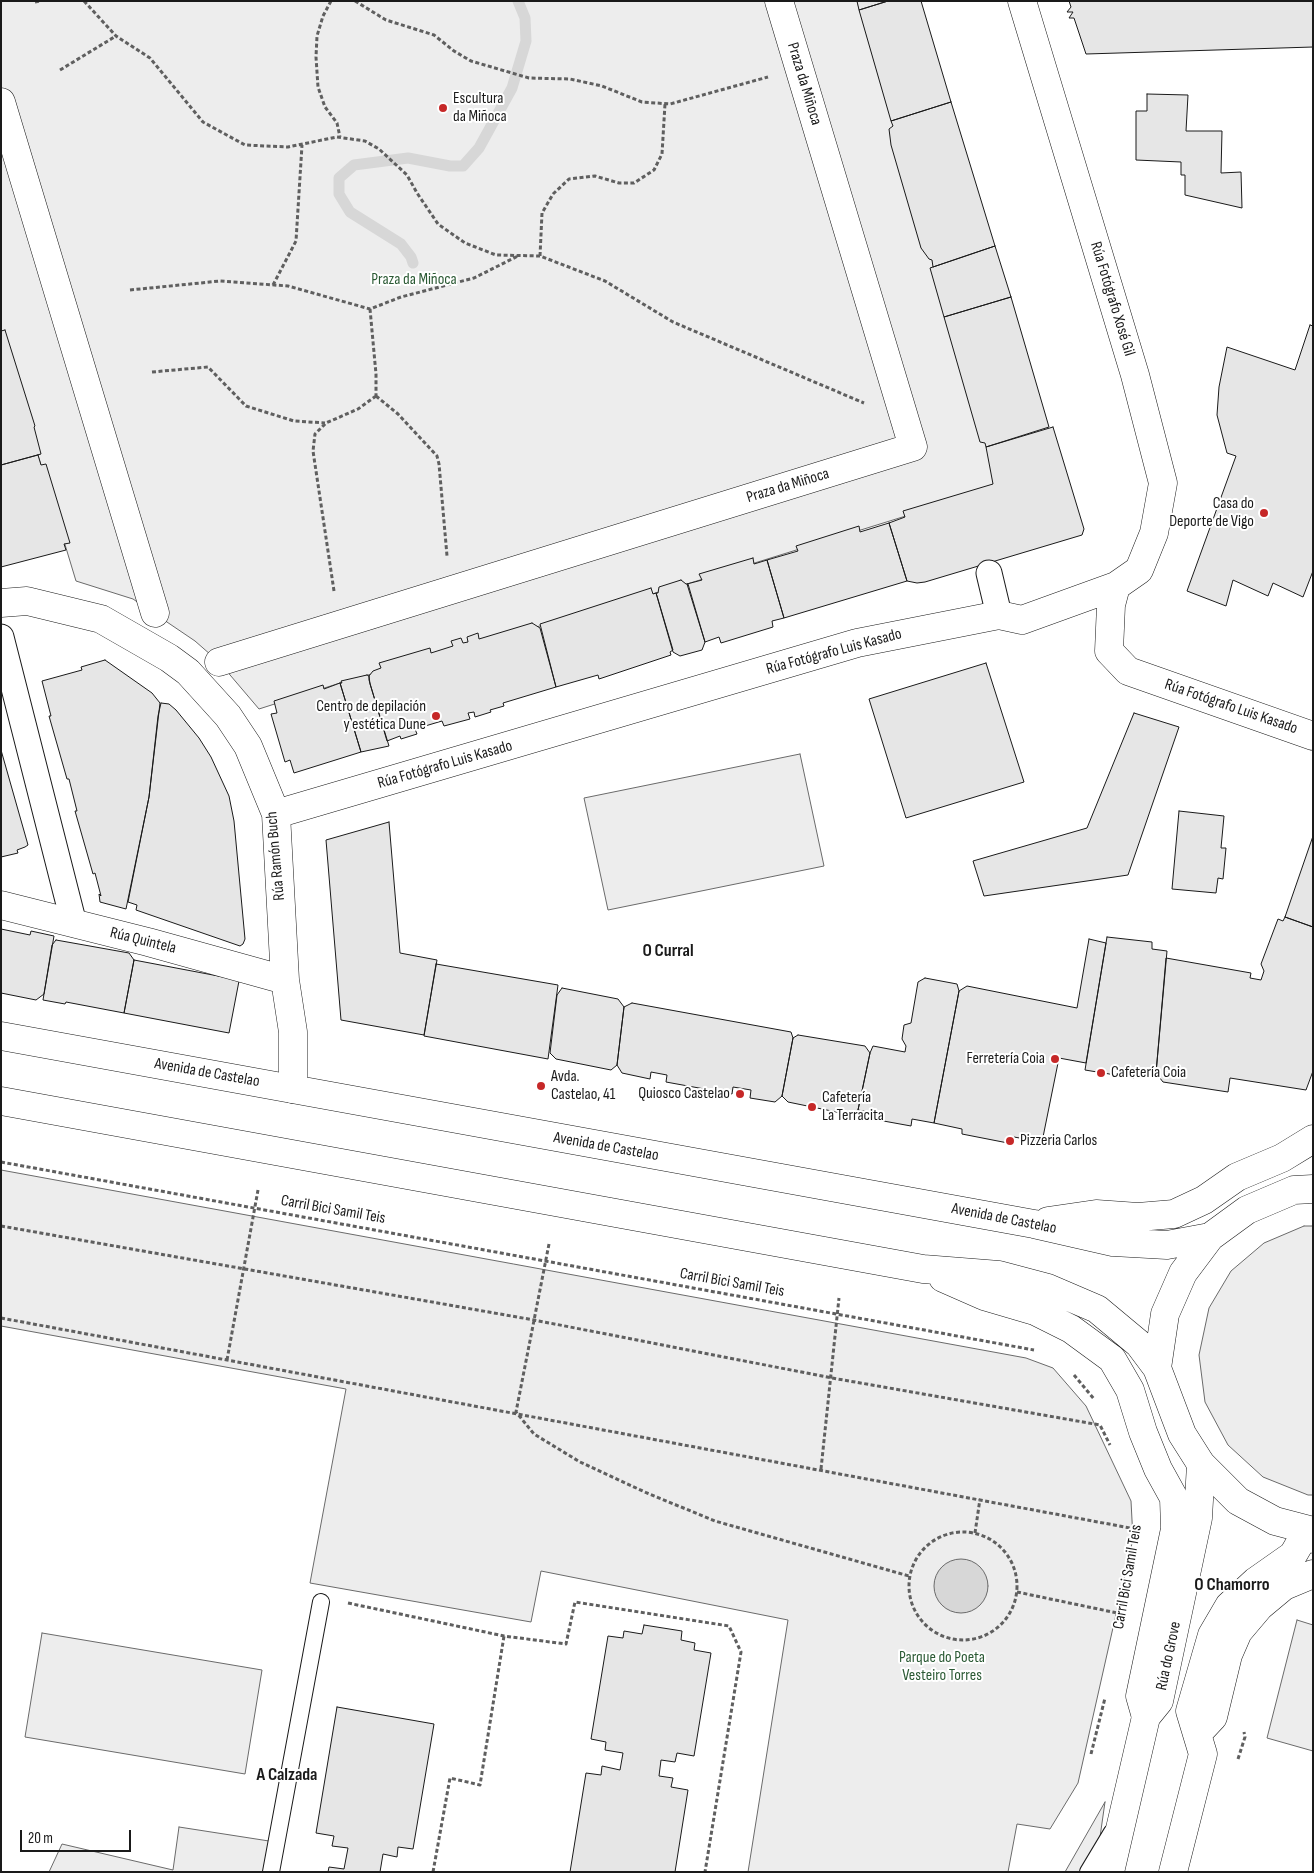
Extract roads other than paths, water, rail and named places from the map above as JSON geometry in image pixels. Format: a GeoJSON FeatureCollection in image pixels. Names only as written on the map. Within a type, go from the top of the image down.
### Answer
{"type":"FeatureCollection","features":[{"type":"Feature","properties":{"kind":"street","name":"Praza da Miñoca"},"geometry":{"type":"LineString","coordinates":[[219,662],[913,447],[779,1]]}},
{"type":"Feature","properties":{"kind":"street","name":"Rúa Fotógrafo Xosé Gil"},"geometry":{"type":"LineString","coordinates":[[1022,1],[1135,375],[1163,483],[1154,533],[1139,570],[1116,586]]}},
{"type":"Feature","properties":{"kind":"street"},"geometry":{"type":"LineString","coordinates":[[1,102],[155,613]]}},
{"type":"Feature","properties":{"kind":"street"},"geometry":{"type":"LineString","coordinates":[[989,573],[999,615]]}},
{"type":"Feature","properties":{"kind":"street","name":"Rúa Fotógrafo Luis Kasado"},"geometry":{"type":"LineString","coordinates":[[276,814],[857,643],[999,615],[1022,620],[1116,586]]}},
{"type":"Feature","properties":{"kind":"street","name":"Rúa Fotógrafo Luis Kasado"},"geometry":{"type":"LineString","coordinates":[[1116,586],[1111,605],[1109,650],[1128,671],[1313,736]]}},
{"type":"Feature","properties":{"kind":"street","name":"Rúa Ramón Buch"},"geometry":{"type":"LineString","coordinates":[[1,603],[28,601],[101,619],[168,658],[188,672],[228,716],[248,746],[276,814],[285,980],[293,1032],[293,1089]]}},
{"type":"Feature","properties":{"kind":"street"},"geometry":{"type":"LineString","coordinates":[[1,637],[74,924]]}},
{"type":"Feature","properties":{"kind":"street","name":"Rúa Quintela"},"geometry":{"type":"LineString","coordinates":[[1,905],[148,942],[285,980]]}},
{"type":"Feature","properties":{"kind":"street","name":"Avenida de Castelao"},"geometry":{"type":"LineString","coordinates":[[1,1036],[1034,1224],[1113,1242],[1167,1245],[1210,1237]]}},
{"type":"Feature","properties":{"kind":"street"},"geometry":{"type":"LineString","coordinates":[[1,1101],[924,1269],[999,1275],[1056,1291],[1097,1309],[1139,1344],[1157,1368],[1182,1434],[1201,1464],[1238,1501],[1275,1521],[1311,1534]]}},
{"type":"Feature","properties":{"kind":"street"},"geometry":{"type":"LineString","coordinates":[[1034,1224],[1096,1214],[1138,1217],[1174,1214],[1204,1200],[1237,1177],[1282,1158],[1313,1139]]}},
{"type":"Feature","properties":{"kind":"street"},"geometry":{"type":"LineString","coordinates":[[1157,1368],[1165,1314],[1183,1272],[1210,1237],[1247,1210],[1294,1190],[1313,1189]]}},
{"type":"Feature","properties":{"kind":"street"},"geometry":{"type":"LineString","coordinates":[[924,1269],[984,1296],[1035,1311],[1072,1329],[1112,1359],[1130,1390],[1143,1432],[1158,1469],[1174,1498],[1175,1529],[1140,1696],[1146,1717]]}},
{"type":"Feature","properties":{"kind":"street","name":"Rúa do Grove"},"geometry":{"type":"LineString","coordinates":[[1110,1872],[1146,1717],[1159,1701],[1198,1518],[1201,1464]]}},
{"type":"Feature","properties":{"kind":"street","name":"Rúa do Grove"},"geometry":{"type":"LineString","coordinates":[[1173,1872],[1203,1754],[1190,1711],[1212,1635],[1229,1606],[1256,1581],[1293,1555],[1311,1534]]}},
{"type":"Feature","properties":{"kind":"street"},"geometry":{"type":"LineString","coordinates":[[1198,1734],[1213,1717],[1228,1656],[1238,1632],[1260,1606],[1284,1586],[1313,1574]]}},
{"type":"Feature","properties":{"kind":"lane"},"geometry":{"type":"LineString","coordinates":[[272,1872],[321,1602]]}},
{"type":"Feature","properties":{"kind":"lane"},"geometry":{"type":"LineString","coordinates":[[1088,1872],[1122,1817]]}},
{"type":"Feature","properties":{"kind":"waterway"},"geometry":{"type":"LineString","coordinates":[[413,263],[411,257],[401,244],[350,212],[339,194],[339,178],[354,165],[408,158],[450,166],[463,166],[479,148],[512,88],[526,41],[525,18],[518,1]]}},
{"type":"Feature","properties":{"kind":"place","name":"Escultura da Miñoca"},"geometry":{"type":"Point","coordinates":[443,108]}},
{"type":"Feature","properties":{"kind":"place","name":"Casa do Deporte de Vigo"},"geometry":{"type":"Point","coordinates":[1264,513]}},
{"type":"Feature","properties":{"kind":"place","name":"Centro de depilación y estética Dune"},"geometry":{"type":"Point","coordinates":[436,716]}},
{"type":"Feature","properties":{"kind":"place","name":"Ferretería Coia"},"geometry":{"type":"Point","coordinates":[1055,1059]}},
{"type":"Feature","properties":{"kind":"place","name":"Cafetería Coia"},"geometry":{"type":"Point","coordinates":[1101,1073]}},
{"type":"Feature","properties":{"kind":"place","name":"Avda. Castelao, 41"},"geometry":{"type":"Point","coordinates":[541,1086]}},
{"type":"Feature","properties":{"kind":"place","name":"Quiosco Castelao"},"geometry":{"type":"Point","coordinates":[740,1094]}},
{"type":"Feature","properties":{"kind":"place","name":"Cafetería La Terracita"},"geometry":{"type":"Point","coordinates":[812,1107]}},
{"type":"Feature","properties":{"kind":"place","name":"Pizzeria Carlos"},"geometry":{"type":"Point","coordinates":[1010,1141]}},
{"type":"Feature","properties":{"kind":"district","name":"O Curral"},"geometry":{"type":"Point","coordinates":[668,951]}},
{"type":"Feature","properties":{"kind":"district","name":"O Chamorro"},"geometry":{"type":"Point","coordinates":[1232,1585]}},
{"type":"Feature","properties":{"kind":"district","name":"A Calzada"},"geometry":{"type":"Point","coordinates":[287,1775]}},
{"type":"Feature","properties":{"kind":"park label","name":"Parque do Poeta Vesteiro Torres"},"geometry":{"type":"Point","coordinates":[942,1667]}}]}
